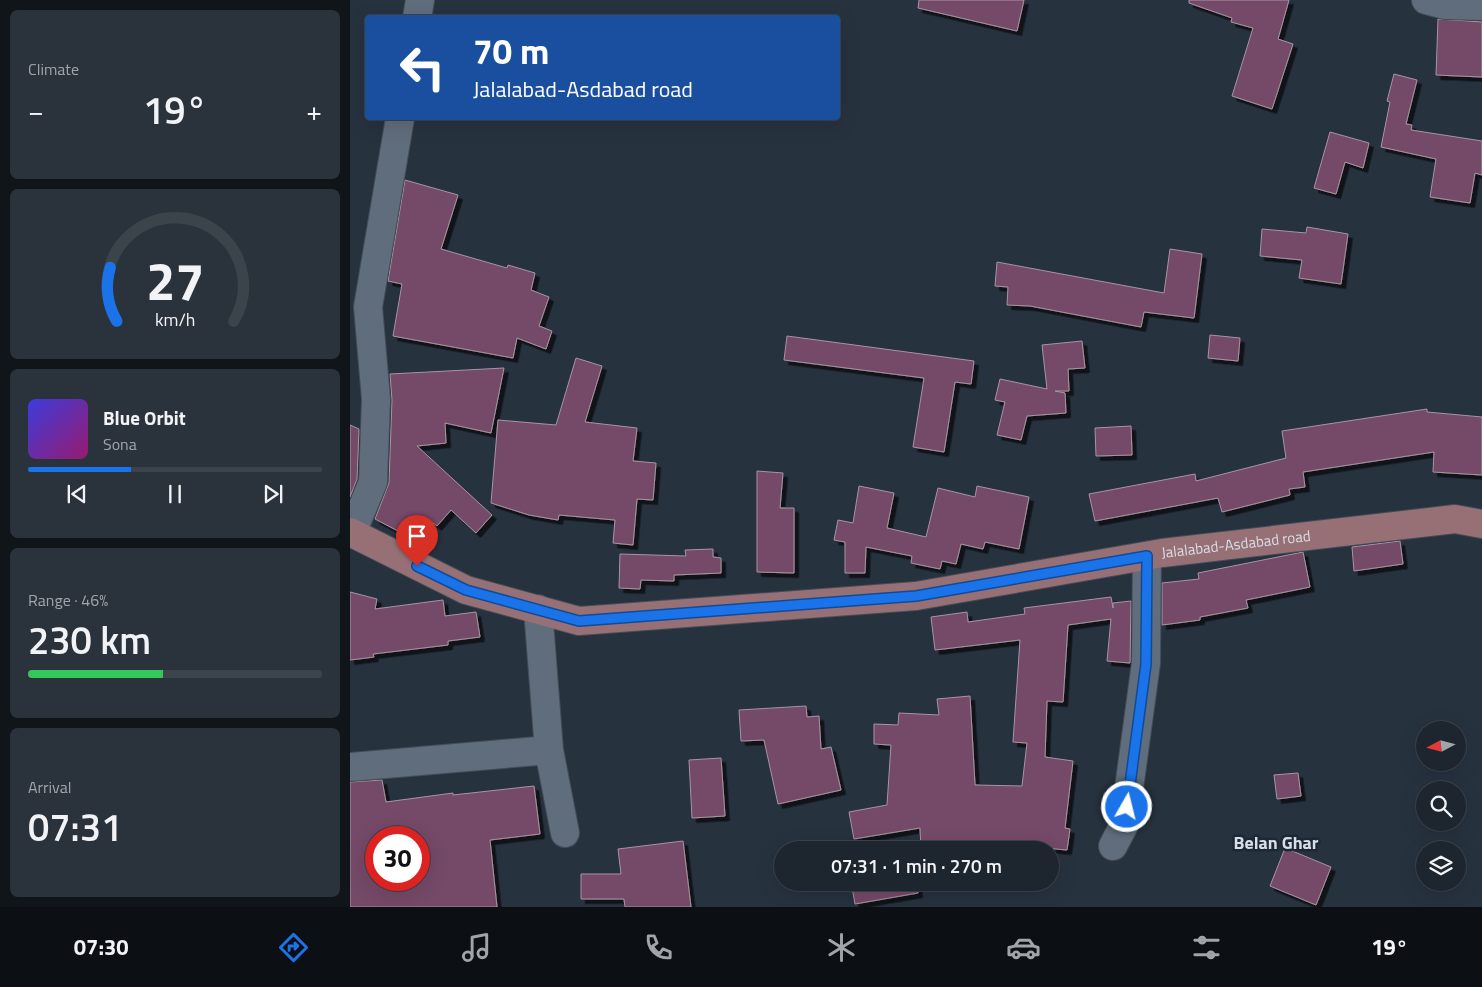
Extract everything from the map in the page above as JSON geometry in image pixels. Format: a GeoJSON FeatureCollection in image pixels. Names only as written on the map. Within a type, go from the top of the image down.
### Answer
{"type":"FeatureCollection","features":[{"type":"Feature","properties":{"kind":"main road","name":"Jalalabad-Asdabad road"},"geometry":{"type":"LineString","coordinates":[[351,532],[466,590],[579,621],[916,596],[1147,556],[1455,519],[1482,524]]}},
{"type":"Feature","properties":{"kind":"street"},"geometry":{"type":"LineString","coordinates":[[418,15],[420,0]]}},
{"type":"Feature","properties":{"kind":"street"},"geometry":{"type":"LineString","coordinates":[[1426,0],[1444,5],[1482,6]]}},
{"type":"Feature","properties":{"kind":"street"},"geometry":{"type":"LineString","coordinates":[[351,532],[373,482],[376,399],[368,307],[400,120]]}},
{"type":"Feature","properties":{"kind":"street"},"geometry":{"type":"LineString","coordinates":[[1113,846],[1124,825],[1146,664],[1147,556]]}},
{"type":"Feature","properties":{"kind":"street"},"geometry":{"type":"LineString","coordinates":[[538,609],[549,750],[565,832]]}},
{"type":"Feature","properties":{"kind":"street"},"geometry":{"type":"LineString","coordinates":[[350,767],[549,750]]}},
{"type":"Feature","properties":{"kind":"building"},"geometry":{"type":"Polygon","coordinates":[[[919,0],[1024,0],[1017,31],[918,8],[919,0]]]}},
{"type":"Feature","properties":{"kind":"building"},"geometry":{"type":"Polygon","coordinates":[[[1189,0],[1289,0],[1278,39],[1293,44],[1272,109],[1232,96],[1253,28],[1231,22],[1232,18],[1189,3],[1189,0]]]}},
{"type":"Feature","properties":{"kind":"building"},"geometry":{"type":"Polygon","coordinates":[[[1438,19],[1482,22],[1482,77],[1436,75],[1438,19]]]}},
{"type":"Feature","properties":{"kind":"building"},"geometry":{"type":"Polygon","coordinates":[[[1394,74],[1417,80],[1406,124],[1412,125],[1411,130],[1482,141],[1482,175],[1475,173],[1470,203],[1430,197],[1436,159],[1381,147],[1390,102],[1387,101],[1394,74]]]}},
{"type":"Feature","properties":{"kind":"building"},"geometry":{"type":"Polygon","coordinates":[[[1330,132],[1369,143],[1363,168],[1345,162],[1336,194],[1314,188],[1330,132]]]}},
{"type":"Feature","properties":{"kind":"building"},"geometry":{"type":"Polygon","coordinates":[[[405,180],[458,195],[441,249],[507,268],[508,265],[535,273],[531,290],[549,297],[539,326],[552,331],[546,349],[517,338],[513,358],[393,336],[402,284],[388,281],[405,180]]]}},
{"type":"Feature","properties":{"kind":"building"},"geometry":{"type":"Polygon","coordinates":[[[1307,227],[1348,234],[1341,284],[1299,278],[1302,260],[1260,256],[1262,229],[1306,233],[1307,227]]]}},
{"type":"Feature","properties":{"kind":"building"},"geometry":{"type":"Polygon","coordinates":[[[1170,249],[1202,254],[1194,318],[1144,312],[1141,327],[1030,306],[1007,305],[1008,287],[995,286],[997,262],[1164,293],[1170,249]]]}},
{"type":"Feature","properties":{"kind":"building"},"geometry":{"type":"Polygon","coordinates":[[[1210,335],[1240,338],[1238,361],[1208,358],[1210,335]]]}},
{"type":"Feature","properties":{"kind":"building"},"geometry":{"type":"Polygon","coordinates":[[[787,336],[974,361],[971,384],[955,382],[944,452],[913,447],[924,378],[784,360],[787,336]]]}},
{"type":"Feature","properties":{"kind":"building"},"geometry":{"type":"Polygon","coordinates":[[[1082,341],[1085,368],[1068,369],[1069,391],[1055,391],[1065,393],[1066,413],[1027,416],[1021,440],[997,435],[1005,402],[995,400],[1000,379],[1047,389],[1042,345],[1082,341]]]}},
{"type":"Feature","properties":{"kind":"building"},"geometry":{"type":"Polygon","coordinates":[[[576,358],[602,366],[585,422],[637,428],[633,461],[656,463],[653,500],[637,499],[633,545],[613,543],[615,520],[559,515],[558,520],[529,515],[491,503],[498,420],[556,425],[576,358]]]}},
{"type":"Feature","properties":{"kind":"building"},"geometry":{"type":"Polygon","coordinates":[[[504,368],[491,433],[445,423],[446,443],[417,446],[492,515],[476,533],[451,510],[437,526],[432,522],[421,543],[375,519],[389,483],[392,400],[390,374],[504,368]]]}},
{"type":"Feature","properties":{"kind":"building"},"geometry":{"type":"Polygon","coordinates":[[[1427,409],[1427,412],[1482,417],[1482,475],[1433,472],[1434,452],[1303,472],[1305,487],[1289,489],[1290,495],[1222,512],[1218,498],[1095,521],[1089,494],[1195,474],[1196,481],[1286,458],[1282,431],[1427,409]]]}},
{"type":"Feature","properties":{"kind":"building"},"geometry":{"type":"Polygon","coordinates":[[[350,425],[359,429],[357,479],[350,497],[350,425]]]}},
{"type":"Feature","properties":{"kind":"building"},"geometry":{"type":"Polygon","coordinates":[[[1131,426],[1132,455],[1096,456],[1095,428],[1131,426]]]}},
{"type":"Feature","properties":{"kind":"building"},"geometry":{"type":"Polygon","coordinates":[[[757,471],[783,473],[780,508],[794,508],[794,573],[757,572],[757,471]]]}},
{"type":"Feature","properties":{"kind":"building"},"geometry":{"type":"Polygon","coordinates":[[[859,486],[894,493],[887,528],[926,537],[938,488],[975,497],[977,486],[1029,497],[1019,549],[985,542],[983,549],[961,544],[956,564],[942,561],[940,569],[911,563],[912,556],[866,547],[865,573],[845,573],[845,542],[834,540],[838,520],[853,523],[859,486]]]}},
{"type":"Feature","properties":{"kind":"building"},"geometry":{"type":"Polygon","coordinates":[[[1400,541],[1403,564],[1354,571],[1352,547],[1400,541]]]}},
{"type":"Feature","properties":{"kind":"building"},"geometry":{"type":"Polygon","coordinates":[[[713,549],[713,557],[721,558],[721,573],[674,575],[674,581],[641,580],[640,589],[619,588],[620,554],[686,556],[685,550],[713,549]]]}},
{"type":"Feature","properties":{"kind":"building"},"geometry":{"type":"Polygon","coordinates":[[[1303,552],[1310,587],[1246,600],[1248,608],[1200,617],[1200,620],[1162,625],[1162,583],[1199,579],[1198,573],[1303,552]]]}},
{"type":"Feature","properties":{"kind":"building"},"geometry":{"type":"Polygon","coordinates":[[[350,592],[377,599],[375,609],[443,600],[445,616],[476,612],[480,637],[448,641],[448,645],[373,654],[374,657],[350,660],[350,592]]]}},
{"type":"Feature","properties":{"kind":"building"},"geometry":{"type":"Polygon","coordinates":[[[1111,597],[1113,608],[1113,603],[1131,601],[1130,663],[1107,661],[1111,619],[1068,625],[1063,702],[1047,701],[1045,757],[1073,761],[1065,828],[1070,829],[1067,850],[1059,849],[1059,841],[921,841],[920,828],[854,839],[849,812],[887,805],[891,745],[874,744],[874,724],[898,725],[899,713],[939,715],[937,699],[970,696],[975,785],[1022,786],[1027,743],[1013,742],[1020,640],[935,650],[931,617],[967,612],[968,622],[1025,614],[1024,608],[1111,597]]]}},
{"type":"Feature","properties":{"kind":"building"},"geometry":{"type":"Polygon","coordinates":[[[806,706],[807,717],[819,716],[821,749],[831,747],[841,790],[778,804],[764,740],[741,741],[739,710],[806,706]]]}},
{"type":"Feature","properties":{"kind":"building"},"geometry":{"type":"Polygon","coordinates":[[[721,758],[725,816],[692,818],[689,760],[721,758]]]}},
{"type":"Feature","properties":{"kind":"building"},"geometry":{"type":"Polygon","coordinates":[[[1298,773],[1301,796],[1277,799],[1274,775],[1298,773]]]}},
{"type":"Feature","properties":{"kind":"building"},"geometry":{"type":"Polygon","coordinates":[[[382,780],[386,802],[453,793],[453,795],[534,786],[540,834],[490,840],[497,907],[350,907],[350,782],[382,780]]]}},
{"type":"Feature","properties":{"kind":"building"},"geometry":{"type":"Polygon","coordinates":[[[683,841],[691,907],[625,907],[624,899],[581,899],[581,874],[621,874],[618,849],[683,841]]]}},
{"type":"Feature","properties":{"kind":"building"},"geometry":{"type":"Polygon","coordinates":[[[1285,848],[1331,867],[1316,905],[1270,886],[1285,848]]]}},
{"type":"Feature","properties":{"kind":"building"},"geometry":{"type":"Polygon","coordinates":[[[853,891],[918,891],[918,893],[855,904],[853,891]]]}},
{"type":"Feature","properties":{"kind":"district","name":"Belan Ghar"},"geometry":{"type":"Point","coordinates":[1276,843]}},
{"type":"Feature","properties":{"kind":"route"},"geometry":{"type":"LineString","coordinates":[[417,566],[466,590],[579,621],[916,596],[1147,556],[1146,664],[1127,807]]}}]}
